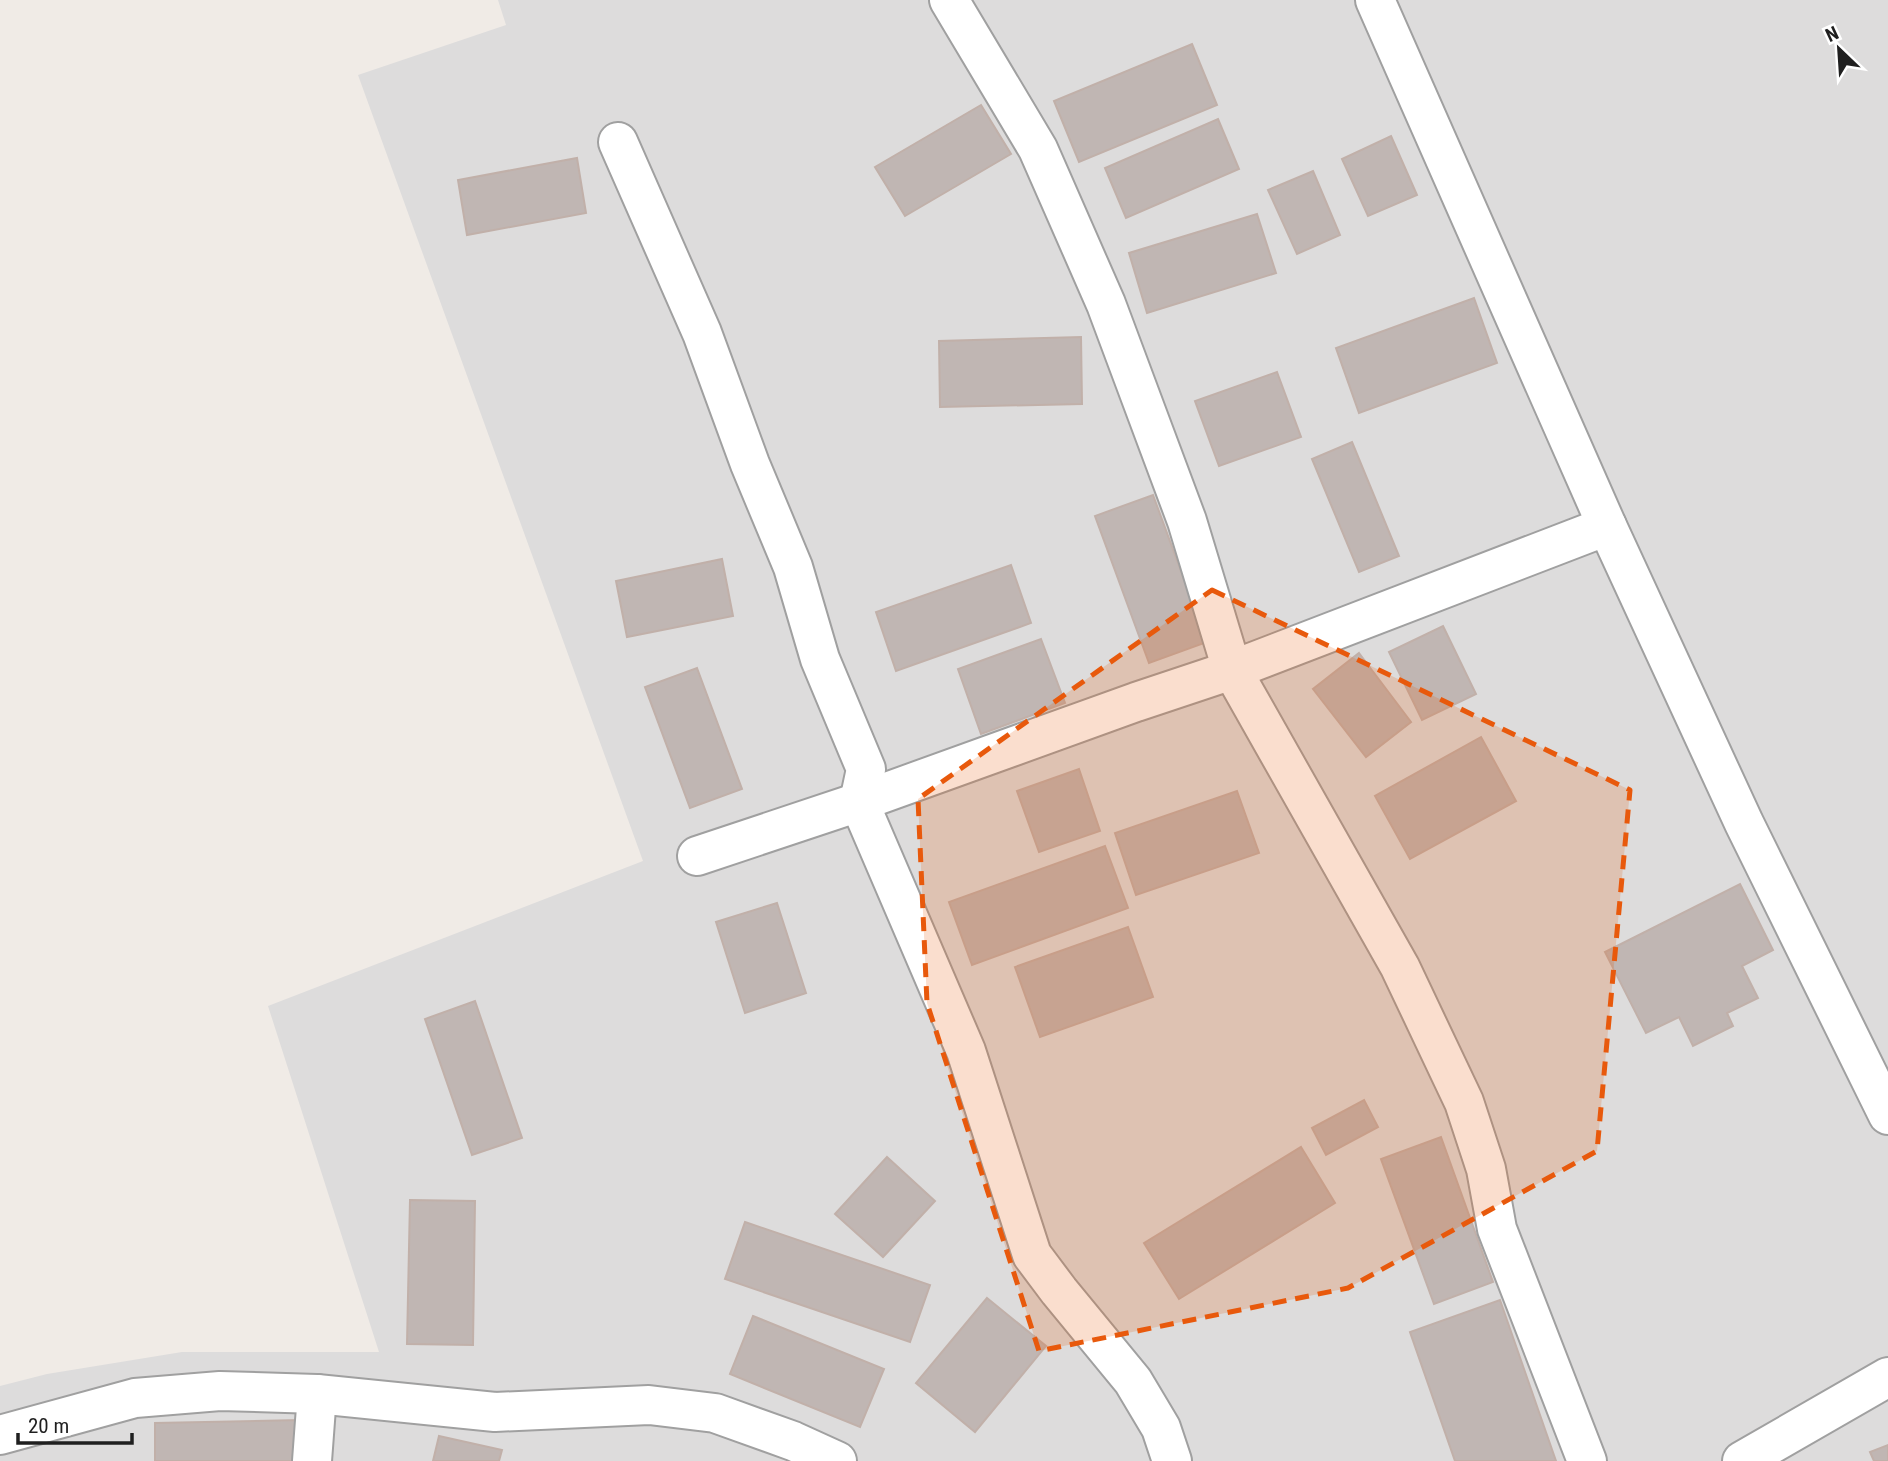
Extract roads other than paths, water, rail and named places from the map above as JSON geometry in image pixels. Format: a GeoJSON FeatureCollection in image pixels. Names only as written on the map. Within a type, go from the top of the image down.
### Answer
{"type":"FeatureCollection","features":[{"type":"Feature","properties":{"kind":"street"},"geometry":{"type":"LineString","coordinates":[[949,0],[1038,149],[1106,304],[1186,521],[1233,670],[1400,967],[1465,1102],[1486,1169],[1497,1229],[1587,1461]]}},
{"type":"Feature","properties":{"kind":"street"},"geometry":{"type":"LineString","coordinates":[[1375,0],[1607,526],[1744,823],[1888,1115]]}},
{"type":"Feature","properties":{"kind":"street"},"geometry":{"type":"LineString","coordinates":[[618,142],[702,333],[750,464],[793,567],[820,659],[866,769],[859,802],[966,1051],[1032,1255],[1133,1381],[1161,1428],[1172,1461]]}},
{"type":"Feature","properties":{"kind":"street"},"geometry":{"type":"LineString","coordinates":[[698,856],[1233,670],[1607,526]]}},
{"type":"Feature","properties":{"kind":"street"},"geometry":{"type":"LineString","coordinates":[[1742,1461],[1888,1377]]}},
{"type":"Feature","properties":{"kind":"street"},"geometry":{"type":"LineString","coordinates":[[0,1435],[135,1398],[220,1391],[317,1394],[495,1412],[649,1405],[715,1413],[793,1441],[837,1461]]}},
{"type":"Feature","properties":{"kind":"street"},"geometry":{"type":"LineString","coordinates":[[312,1461],[317,1394]]}}]}
